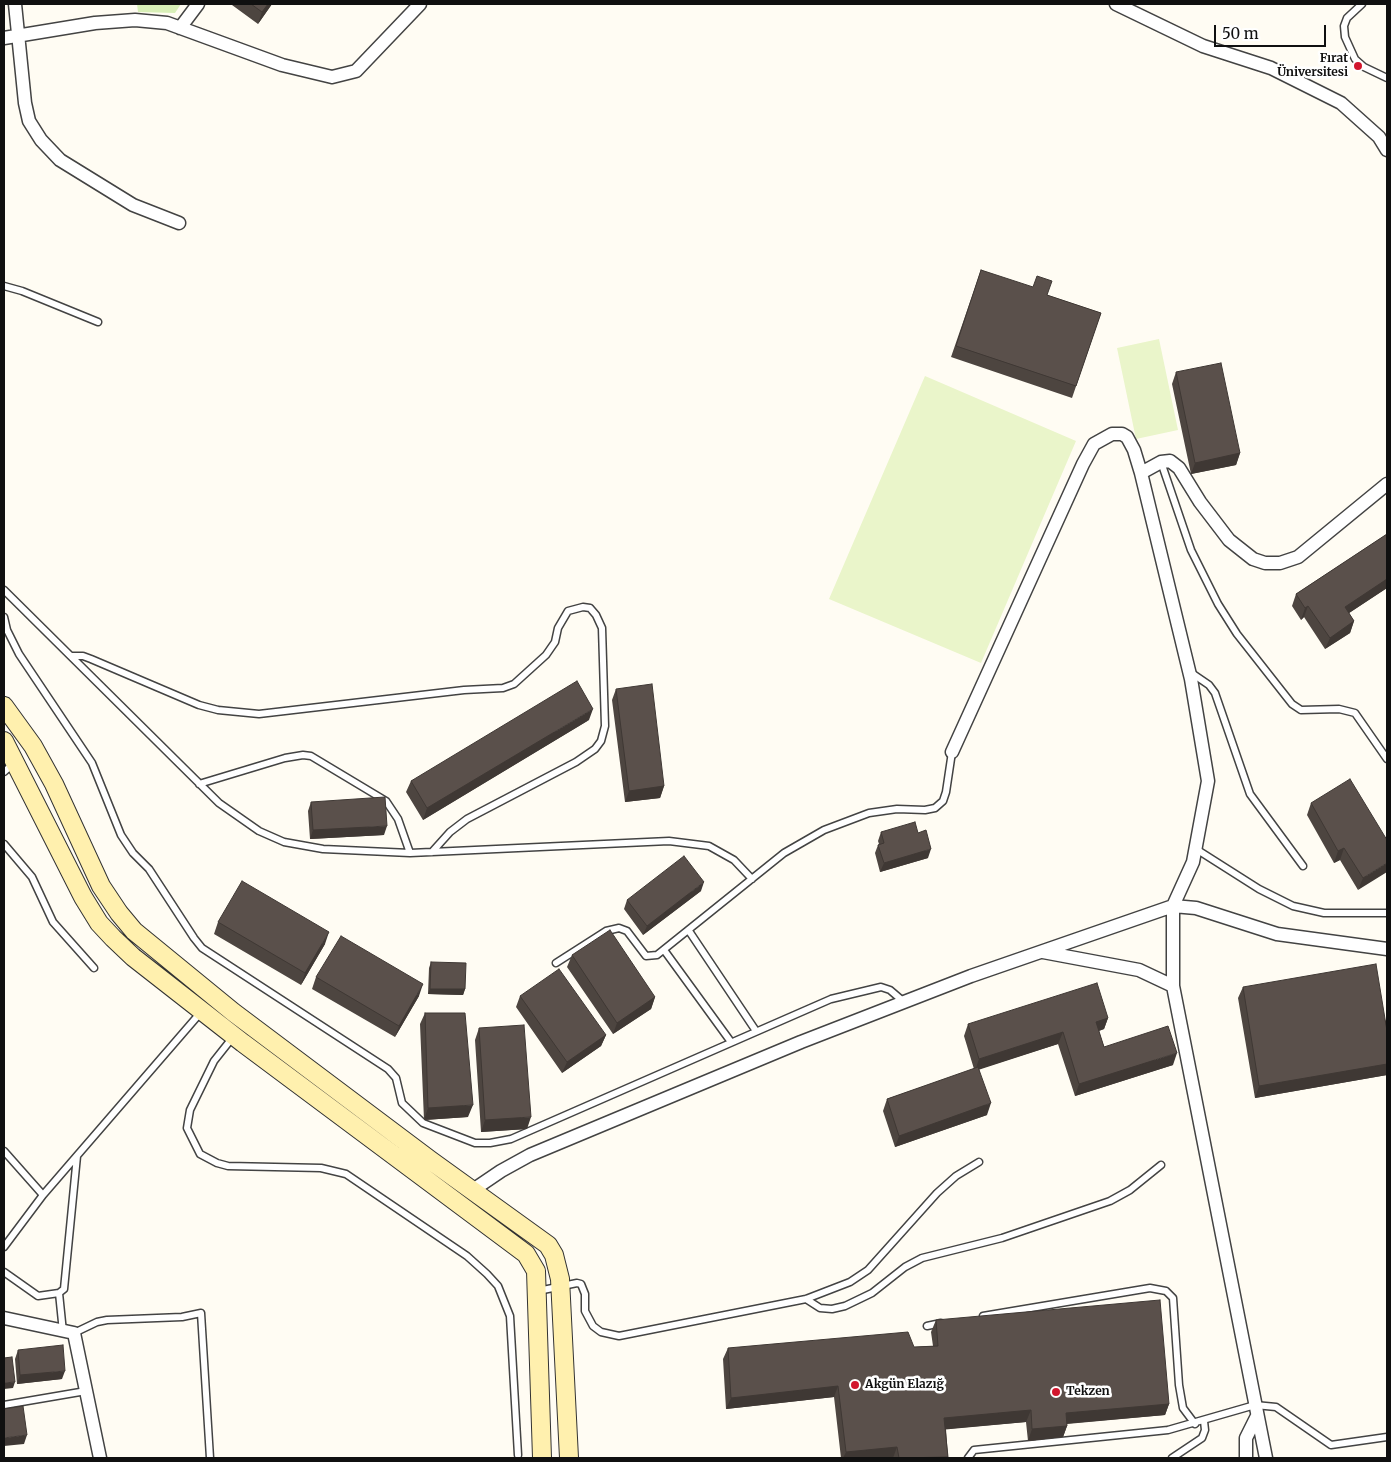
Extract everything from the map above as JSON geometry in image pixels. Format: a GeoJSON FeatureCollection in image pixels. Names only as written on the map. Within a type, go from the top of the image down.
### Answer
{"type":"FeatureCollection","features":[{"type":"Feature","properties":{"kind":"main road"},"geometry":{"type":"LineString","coordinates":[[4,706],[32,746],[54,784],[97,878],[118,913],[134,932],[246,1022],[548,1245],[554,1256],[561,1286],[569,1458]]}},
{"type":"Feature","properties":{"kind":"main road"},"geometry":{"type":"LineString","coordinates":[[4,741],[10,767],[83,897],[99,923],[133,957],[234,1036],[516,1244],[534,1264],[537,1291],[542,1458]]}},
{"type":"Feature","properties":{"kind":"street"},"geometry":{"type":"LineString","coordinates":[[15,4],[25,103],[29,121],[41,140],[60,160],[133,205],[179,223]]}},
{"type":"Feature","properties":{"kind":"street"},"geometry":{"type":"LineString","coordinates":[[180,28],[198,4]]}},
{"type":"Feature","properties":{"kind":"street"},"geometry":{"type":"LineString","coordinates":[[4,38],[94,23],[135,20],[167,23],[282,65],[332,78],[356,72],[420,4]]}},
{"type":"Feature","properties":{"kind":"street"},"geometry":{"type":"LineString","coordinates":[[1116,4],[1203,46],[1271,68],[1342,103],[1379,137],[1387,150]]}},
{"type":"Feature","properties":{"kind":"street"},"geometry":{"type":"LineString","coordinates":[[952,752],[1083,464],[1094,444],[1112,434],[1122,434],[1134,450],[1141,473],[1189,672],[1208,781],[1193,862],[1173,906],[1173,986],[1266,1458]]}},
{"type":"Feature","properties":{"kind":"street"},"geometry":{"type":"LineString","coordinates":[[1141,473],[1161,462],[1170,461],[1179,468],[1200,502],[1229,540],[1254,560],[1265,563],[1280,563],[1298,557],[1387,484]]}},
{"type":"Feature","properties":{"kind":"street"},"geometry":{"type":"LineString","coordinates":[[473,1190],[501,1171],[560,1142],[801,1042],[971,976],[1173,906],[1196,908],[1277,934],[1387,949]]}},
{"type":"Feature","properties":{"kind":"street"},"geometry":{"type":"LineString","coordinates":[[1043,952],[1139,970],[1173,986]]}},
{"type":"Feature","properties":{"kind":"street"},"geometry":{"type":"LineString","coordinates":[[4,1318],[69,1332],[86,1391],[100,1458]]}},
{"type":"Feature","properties":{"kind":"street"},"geometry":{"type":"LineString","coordinates":[[1246,1458],[1246,1438],[1256,1410]]}},
{"type":"Feature","properties":{"kind":"lane"},"geometry":{"type":"LineString","coordinates":[[1362,4],[1347,18],[1344,26],[1345,37],[1356,59],[1364,67],[1387,78]]}},
{"type":"Feature","properties":{"kind":"lane"},"geometry":{"type":"LineString","coordinates":[[4,286],[22,291],[98,322]]}},
{"type":"Feature","properties":{"kind":"lane"},"geometry":{"type":"LineString","coordinates":[[1161,462],[1191,550],[1218,604],[1237,634],[1292,704],[1301,710],[1339,709],[1355,713],[1387,760]]}},
{"type":"Feature","properties":{"kind":"lane"},"geometry":{"type":"LineString","coordinates":[[4,590],[199,784],[242,820],[284,842],[323,849],[410,853],[678,842],[708,846],[722,853],[734,860],[752,879]]}},
{"type":"Feature","properties":{"kind":"lane"},"geometry":{"type":"LineString","coordinates":[[71,656],[83,656],[92,659],[199,706],[259,714],[444,692],[504,688],[514,684],[546,655],[555,642],[558,628],[568,611],[583,607],[590,608],[596,615],[602,628],[605,726],[601,741],[591,752],[576,762],[467,819],[450,832],[432,852]]}},
{"type":"Feature","properties":{"kind":"lane"},"geometry":{"type":"LineString","coordinates":[[4,617],[7,630],[19,654],[92,763],[121,835],[133,852],[149,868],[202,948],[388,1069],[396,1078],[402,1103],[423,1123],[475,1143],[490,1143],[511,1138],[831,999],[869,988],[880,987],[890,990],[904,1002]]}},
{"type":"Feature","properties":{"kind":"lane"},"geometry":{"type":"LineString","coordinates":[[1189,672],[1209,685],[1215,693],[1250,794],[1303,866]]}},
{"type":"Feature","properties":{"kind":"lane"},"geometry":{"type":"LineString","coordinates":[[556,963],[613,929],[627,931],[646,956],[657,955],[784,853],[824,830],[869,813],[897,809],[925,810],[935,808],[943,801],[946,792],[952,752]]}},
{"type":"Feature","properties":{"kind":"lane"},"geometry":{"type":"LineString","coordinates":[[199,784],[292,756],[310,756],[386,801],[398,819],[410,853]]}},
{"type":"Feature","properties":{"kind":"lane"},"geometry":{"type":"LineString","coordinates":[[4,844],[32,877],[53,922],[94,968]]}},
{"type":"Feature","properties":{"kind":"lane"},"geometry":{"type":"LineString","coordinates":[[1196,849],[1259,889],[1293,906],[1324,913],[1387,913]]}},
{"type":"Feature","properties":{"kind":"lane"},"geometry":{"type":"LineString","coordinates":[[689,931],[756,1031]]}},
{"type":"Feature","properties":{"kind":"lane"},"geometry":{"type":"LineString","coordinates":[[664,950],[731,1042]]}},
{"type":"Feature","properties":{"kind":"lane"},"geometry":{"type":"LineString","coordinates":[[4,1247],[43,1195],[214,997]]}},
{"type":"Feature","properties":{"kind":"lane"},"geometry":{"type":"LineString","coordinates":[[246,1022],[214,1061],[190,1110],[187,1128],[200,1154],[217,1163],[228,1166],[321,1168],[346,1174],[378,1194],[466,1256],[487,1274],[498,1286],[510,1316],[518,1455]]}},
{"type":"Feature","properties":{"kind":"lane"},"geometry":{"type":"LineString","coordinates":[[4,1151],[43,1195]]}},
{"type":"Feature","properties":{"kind":"lane"},"geometry":{"type":"LineString","coordinates":[[4,1272],[38,1296],[59,1294],[64,1289],[77,1156]]}},
{"type":"Feature","properties":{"kind":"lane"},"geometry":{"type":"LineString","coordinates":[[537,1291],[581,1284],[584,1294],[585,1311],[593,1326],[601,1332],[619,1336],[806,1299],[850,1282],[868,1270],[937,1192],[979,1162]]}},
{"type":"Feature","properties":{"kind":"lane"},"geometry":{"type":"LineString","coordinates":[[806,1299],[820,1308],[832,1309],[845,1306],[872,1293],[904,1267],[922,1258],[1002,1238],[1110,1201],[1130,1190],[1161,1165]]}},
{"type":"Feature","properties":{"kind":"lane"},"geometry":{"type":"LineString","coordinates":[[975,1318],[1150,1288],[1166,1291],[1173,1298],[1179,1384],[1183,1408],[1195,1424]]}},
{"type":"Feature","properties":{"kind":"lane"},"geometry":{"type":"LineString","coordinates":[[59,1294],[69,1332],[107,1320],[182,1317],[202,1313],[210,1458]]}},
{"type":"Feature","properties":{"kind":"lane"},"geometry":{"type":"LineString","coordinates":[[927,1326],[946,1322]]}},
{"type":"Feature","properties":{"kind":"lane"},"geometry":{"type":"LineString","coordinates":[[4,1405],[86,1391]]}},
{"type":"Feature","properties":{"kind":"lane"},"geometry":{"type":"LineString","coordinates":[[968,1458],[974,1450],[1168,1430],[1276,1407],[1331,1445],[1387,1437]]}},
{"type":"Feature","properties":{"kind":"lane"},"geometry":{"type":"LineString","coordinates":[[1172,1458],[1202,1438],[1205,1430],[1204,1421]]}},
{"type":"Feature","properties":{"kind":"green space"},"geometry":{"type":"Polygon","coordinates":[[[137,4],[181,4],[175,13],[138,12],[137,4]]]}},
{"type":"Feature","properties":{"kind":"green space"},"geometry":{"type":"Polygon","coordinates":[[[1159,339],[1178,430],[1136,439],[1117,348],[1159,339]]]}},
{"type":"Feature","properties":{"kind":"green space"},"geometry":{"type":"Polygon","coordinates":[[[925,376],[1076,441],[981,663],[829,599],[925,376]]]}},
{"type":"Feature","properties":{"kind":"building"},"geometry":{"type":"Polygon","coordinates":[[[251,4],[268,4],[262,12],[251,4]]]}},
{"type":"Feature","properties":{"kind":"building"},"geometry":{"type":"Polygon","coordinates":[[[981,270],[1033,287],[1037,276],[1052,281],[1047,295],[1101,313],[1076,386],[956,346],[981,270]]]}},
{"type":"Feature","properties":{"kind":"building"},"geometry":{"type":"Polygon","coordinates":[[[1221,363],[1240,453],[1195,463],[1176,372],[1221,363]]]}},
{"type":"Feature","properties":{"kind":"building"},"geometry":{"type":"Polygon","coordinates":[[[1387,534],[1387,579],[1345,607],[1354,621],[1330,638],[1308,606],[1305,608],[1296,594],[1387,534]]]}},
{"type":"Feature","properties":{"kind":"building"},"geometry":{"type":"Polygon","coordinates":[[[577,681],[593,709],[427,808],[411,781],[577,681]]]}},
{"type":"Feature","properties":{"kind":"building"},"geometry":{"type":"Polygon","coordinates":[[[652,684],[664,786],[629,791],[616,689],[652,684]]]}},
{"type":"Feature","properties":{"kind":"building"},"geometry":{"type":"Polygon","coordinates":[[[1350,779],[1387,840],[1387,863],[1363,878],[1344,848],[1338,851],[1311,803],[1350,779]]]}},
{"type":"Feature","properties":{"kind":"building"},"geometry":{"type":"Polygon","coordinates":[[[385,797],[387,826],[313,830],[311,802],[385,797]]]}},
{"type":"Feature","properties":{"kind":"building"},"geometry":{"type":"Polygon","coordinates":[[[915,822],[918,833],[926,830],[931,849],[884,863],[878,845],[884,843],[881,832],[915,822]]]}},
{"type":"Feature","properties":{"kind":"building"},"geometry":{"type":"Polygon","coordinates":[[[684,856],[704,882],[647,926],[627,900],[684,856]]]}},
{"type":"Feature","properties":{"kind":"building"},"geometry":{"type":"Polygon","coordinates":[[[242,881],[329,932],[305,973],[218,922],[242,881]]]}},
{"type":"Feature","properties":{"kind":"building"},"geometry":{"type":"Polygon","coordinates":[[[610,930],[655,997],[617,1023],[572,955],[610,930]]]}},
{"type":"Feature","properties":{"kind":"building"},"geometry":{"type":"Polygon","coordinates":[[[341,936],[423,984],[399,1026],[316,977],[341,936]]]}},
{"type":"Feature","properties":{"kind":"building"},"geometry":{"type":"Polygon","coordinates":[[[431,962],[466,963],[465,989],[430,989],[431,962]]]}},
{"type":"Feature","properties":{"kind":"building"},"geometry":{"type":"Polygon","coordinates":[[[1376,964],[1387,1031],[1387,1064],[1259,1086],[1243,987],[1376,964]]]}},
{"type":"Feature","properties":{"kind":"building"},"geometry":{"type":"Polygon","coordinates":[[[559,969],[606,1035],[567,1062],[520,996],[559,969]]]}},
{"type":"Feature","properties":{"kind":"building"},"geometry":{"type":"Polygon","coordinates":[[[1097,983],[1108,1018],[1096,1022],[1104,1047],[1168,1026],[1177,1053],[1079,1084],[1063,1032],[979,1059],[968,1024],[1097,983]]]}},
{"type":"Feature","properties":{"kind":"building"},"geometry":{"type":"Polygon","coordinates":[[[425,1013],[465,1013],[473,1105],[428,1108],[425,1013]]]}},
{"type":"Feature","properties":{"kind":"building"},"geometry":{"type":"Polygon","coordinates":[[[524,1025],[531,1117],[485,1120],[479,1028],[524,1025]]]}},
{"type":"Feature","properties":{"kind":"building"},"geometry":{"type":"Polygon","coordinates":[[[978,1067],[991,1103],[899,1136],[887,1099],[978,1067]]]}},
{"type":"Feature","properties":{"kind":"building"},"geometry":{"type":"Polygon","coordinates":[[[1160,1300],[1169,1404],[1066,1413],[1067,1426],[1032,1429],[1031,1410],[944,1418],[948,1457],[899,1458],[897,1447],[846,1452],[838,1386],[731,1398],[728,1348],[908,1332],[914,1347],[938,1346],[936,1320],[1160,1300]]]}},
{"type":"Feature","properties":{"kind":"building"},"geometry":{"type":"Polygon","coordinates":[[[63,1345],[65,1371],[20,1375],[18,1350],[63,1345]]]}},
{"type":"Feature","properties":{"kind":"building"},"geometry":{"type":"Polygon","coordinates":[[[12,1357],[15,1382],[4,1383],[4,1358],[12,1357]]]}},
{"type":"Feature","properties":{"kind":"building"},"geometry":{"type":"Polygon","coordinates":[[[23,1406],[27,1435],[4,1438],[4,1409],[23,1406]]]}},
{"type":"Feature","properties":{"kind":"place","name":"Fırat Üniversitesi"},"geometry":{"type":"Point","coordinates":[1358,66]}},
{"type":"Feature","properties":{"kind":"place","name":"Akgün Elazığ"},"geometry":{"type":"Point","coordinates":[855,1385]}},
{"type":"Feature","properties":{"kind":"place","name":"Tekzen"},"geometry":{"type":"Point","coordinates":[1056,1392]}}]}
